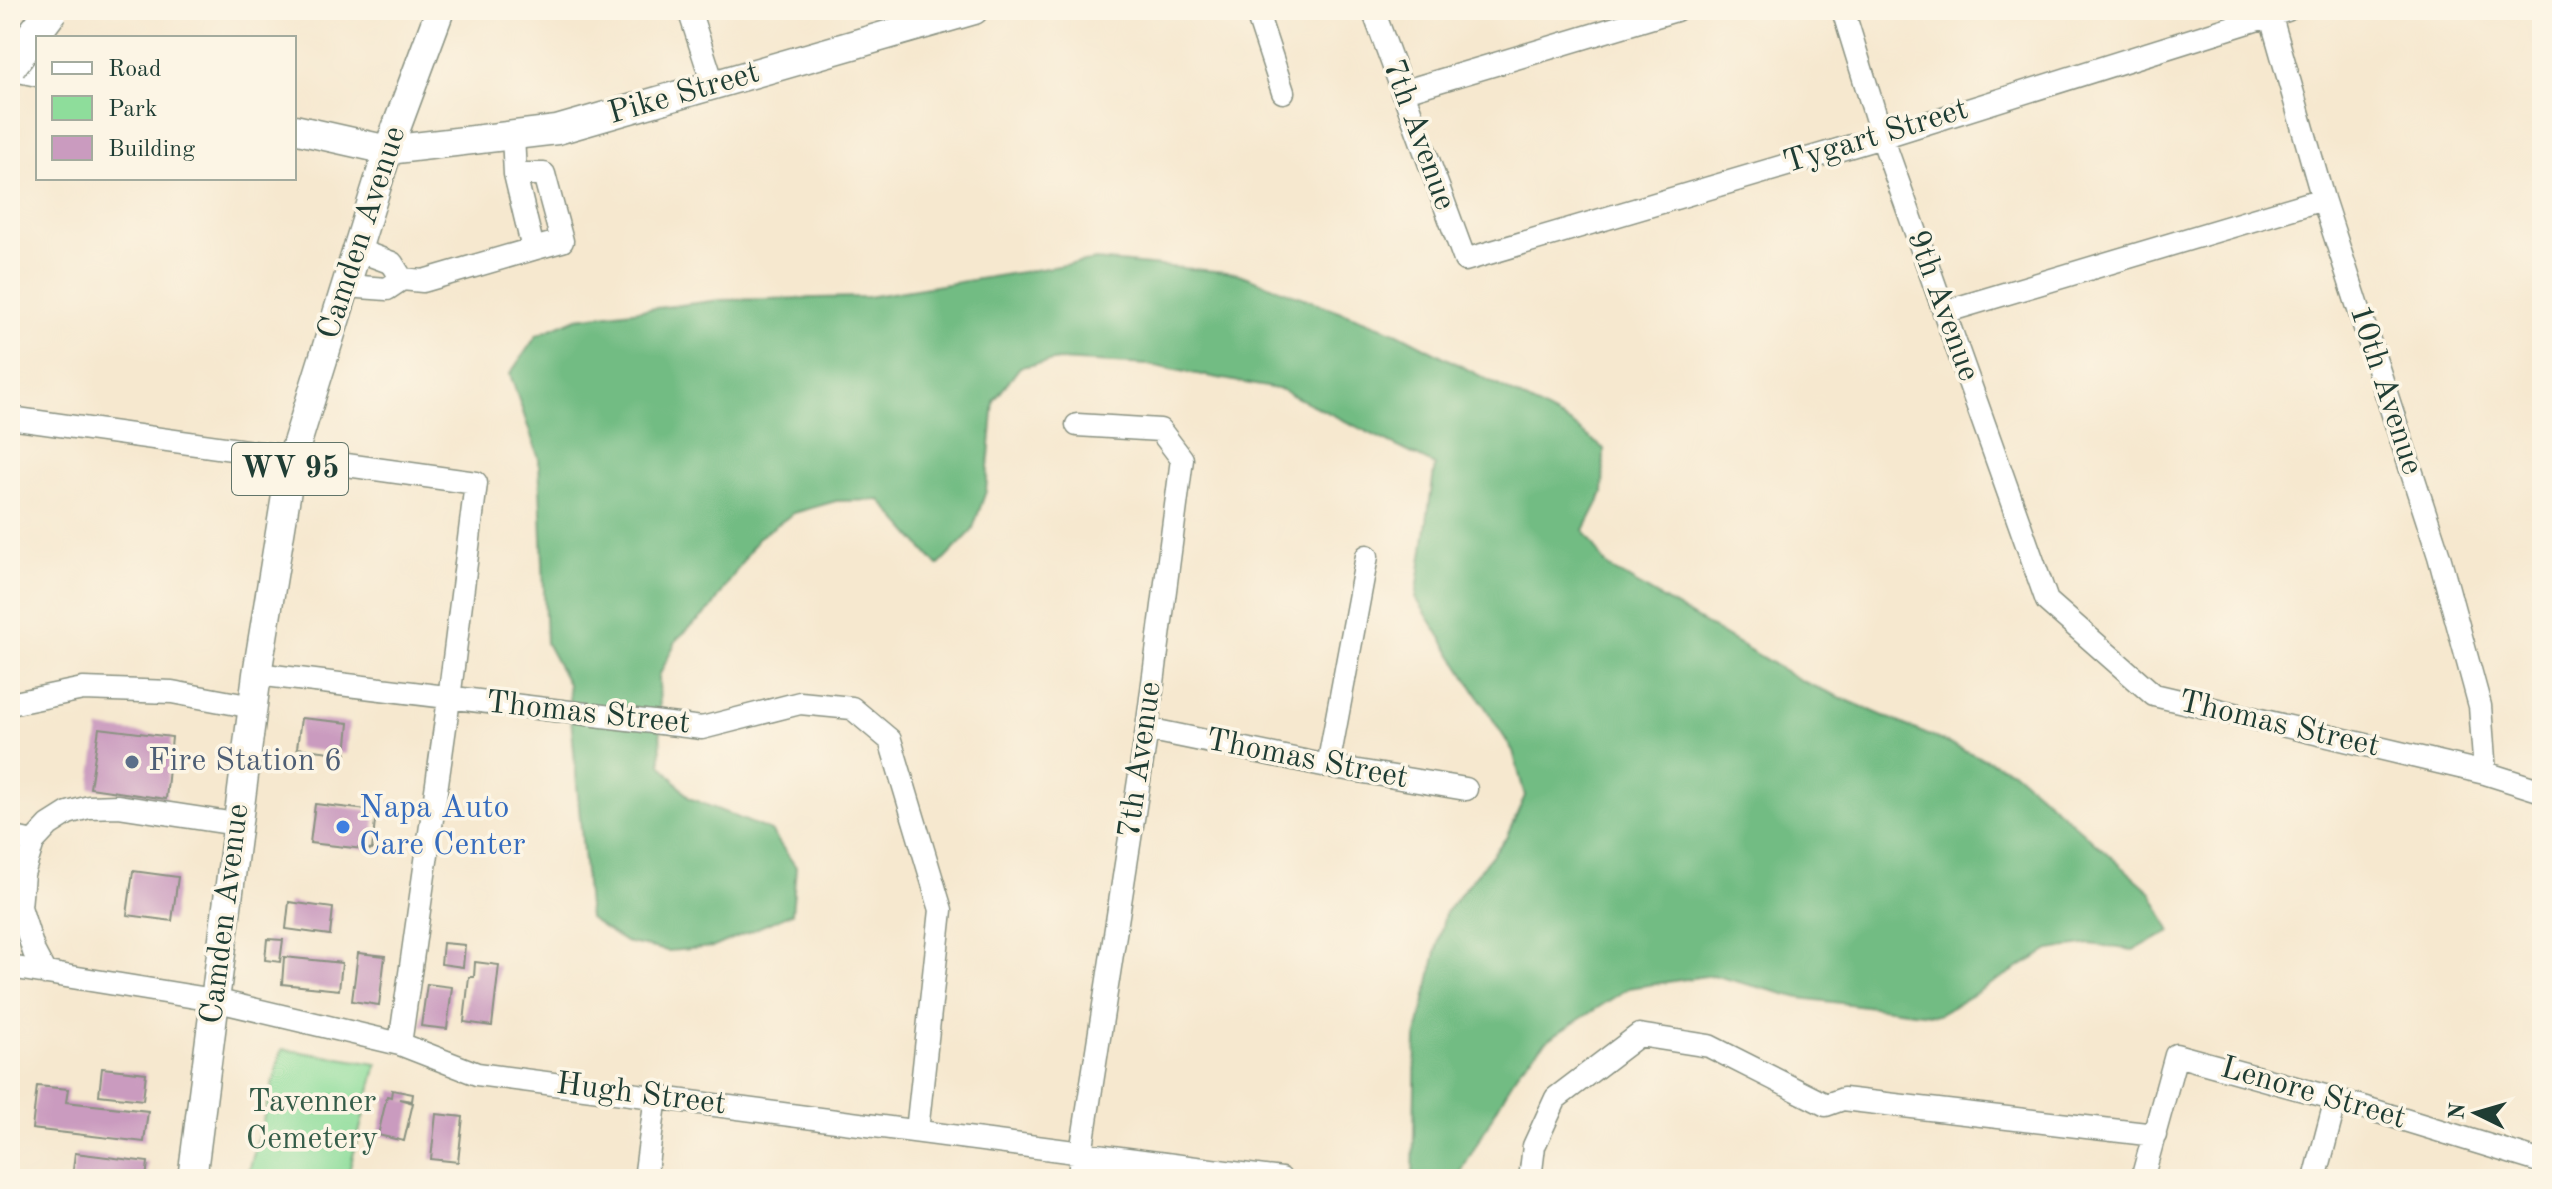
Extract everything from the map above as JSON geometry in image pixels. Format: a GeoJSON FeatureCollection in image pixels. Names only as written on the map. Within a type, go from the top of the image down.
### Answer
{"type":"FeatureCollection","features":[{"type":"Feature","properties":{"kind":"highway"},"geometry":{"type":"LineString","coordinates":[[10,66],[52,10]]}},
{"type":"Feature","properties":{"kind":"main road","name":"Camden Avenue"},"geometry":{"type":"LineString","coordinates":[[192,1179],[236,824],[292,459],[388,150],[440,10]]}},
{"type":"Feature","properties":{"kind":"main road","name":"Pike Street"},"geometry":{"type":"LineString","coordinates":[[296,129],[388,150],[557,130],[974,10]]}},
{"type":"Feature","properties":{"kind":"main road"},"geometry":{"type":"LineString","coordinates":[[10,66],[36,72]]}},
{"type":"Feature","properties":{"kind":"street"},"geometry":{"type":"LineString","coordinates":[[689,10],[714,87]]}},
{"type":"Feature","properties":{"kind":"street"},"geometry":{"type":"LineString","coordinates":[[1256,10],[1283,92]]}},
{"type":"Feature","properties":{"kind":"street","name":"7th Avenue"},"geometry":{"type":"LineString","coordinates":[[1373,10],[1465,260]]}},
{"type":"Feature","properties":{"kind":"street"},"geometry":{"type":"LineString","coordinates":[[1402,92],[1676,10]]}},
{"type":"Feature","properties":{"kind":"street","name":"9th Avenue"},"geometry":{"type":"LineString","coordinates":[[1843,10],[1882,137],[2047,601]]}},
{"type":"Feature","properties":{"kind":"street","name":"Tygart Street"},"geometry":{"type":"LineString","coordinates":[[1465,260],[1882,137],[2275,12]]}},
{"type":"Feature","properties":{"kind":"street","name":"10th Avenue"},"geometry":{"type":"LineString","coordinates":[[2275,12],[2323,199],[2439,556],[2480,706],[2485,773]]}},
{"type":"Feature","properties":{"kind":"street"},"geometry":{"type":"LineString","coordinates":[[346,286],[387,289],[402,279],[423,281],[533,249],[515,174],[513,136]]}},
{"type":"Feature","properties":{"kind":"street"},"geometry":{"type":"LineString","coordinates":[[1944,312],[2323,199]]}},
{"type":"Feature","properties":{"kind":"street"},"geometry":{"type":"LineString","coordinates":[[357,250],[392,263],[402,279]]}},
{"type":"Feature","properties":{"kind":"street"},"geometry":{"type":"LineString","coordinates":[[10,418],[476,483],[400,1044]]}},
{"type":"Feature","properties":{"kind":"street","name":"7th Avenue"},"geometry":{"type":"LineString","coordinates":[[1077,425],[1160,430],[1182,459],[1147,729],[1079,1179]]}},
{"type":"Feature","properties":{"kind":"street"},"geometry":{"type":"LineString","coordinates":[[1328,766],[1367,556]]}},
{"type":"Feature","properties":{"kind":"street","name":"Thomas Street"},"geometry":{"type":"LineString","coordinates":[[2047,601],[2154,695],[2485,773],[2542,791]]}},
{"type":"Feature","properties":{"kind":"street","name":"Thomas Street"},"geometry":{"type":"LineString","coordinates":[[257,674],[702,728],[800,703],[852,708],[890,740],[941,910],[917,1131]]}},
{"type":"Feature","properties":{"kind":"street"},"geometry":{"type":"LineString","coordinates":[[10,704],[83,689],[172,692],[253,707]]}},
{"type":"Feature","properties":{"kind":"street","name":"Thomas Street"},"geometry":{"type":"LineString","coordinates":[[1147,729],[1328,766],[1466,789]]}},
{"type":"Feature","properties":{"kind":"street"},"geometry":{"type":"LineString","coordinates":[[45,973],[18,924],[23,874],[33,842],[49,825],[68,813],[89,807],[118,806],[236,824]]}},
{"type":"Feature","properties":{"kind":"street"},"geometry":{"type":"LineString","coordinates":[[10,837],[33,842]]}},
{"type":"Feature","properties":{"kind":"street","name":"Hugh Street"},"geometry":{"type":"LineString","coordinates":[[10,967],[214,1000],[400,1044],[477,1074],[1281,1179]]}},
{"type":"Feature","properties":{"kind":"street"},"geometry":{"type":"LineString","coordinates":[[1530,1179],[1534,1146],[1556,1098],[1639,1035],[1709,1046],[1826,1105],[1843,1099],[2155,1135],[2142,1179]]}},
{"type":"Feature","properties":{"kind":"street","name":"Lenore Street"},"geometry":{"type":"LineString","coordinates":[[2155,1135],[2176,1055],[2336,1099],[2542,1162]]}},
{"type":"Feature","properties":{"kind":"street"},"geometry":{"type":"LineString","coordinates":[[645,1179],[656,1096]]}},
{"type":"Feature","properties":{"kind":"street"},"geometry":{"type":"LineString","coordinates":[[2315,1179],[2336,1099]]}},
{"type":"Feature","properties":{"kind":"green space"},"geometry":{"type":"Polygon","coordinates":[[[1096,260],[1236,273],[1398,333],[1570,423],[1604,449],[1603,493],[1584,530],[1607,566],[1802,681],[2015,772],[2151,892],[2171,932],[2133,950],[2090,944],[2049,950],[1938,1015],[1800,998],[1712,975],[1629,988],[1550,1038],[1519,1069],[1457,1179],[1413,1179],[1416,1039],[1445,913],[1506,838],[1525,796],[1513,751],[1416,598],[1435,465],[1282,390],[1149,365],[1059,360],[1020,367],[994,401],[986,491],[972,531],[938,566],[880,500],[836,501],[794,513],[758,538],[711,609],[677,639],[659,676],[661,764],[689,798],[771,831],[796,867],[792,913],[714,947],[668,951],[625,942],[589,918],[568,684],[546,643],[539,459],[510,374],[537,335],[577,318],[720,300],[867,297],[1096,260]]]}},
{"type":"Feature","properties":{"kind":"green space","name":"Tavenner Cemetery"},"geometry":{"type":"Polygon","coordinates":[[[282,1049],[377,1064],[347,1179],[247,1179],[282,1049]]]}},
{"type":"Feature","properties":{"kind":"building"},"geometry":{"type":"Polygon","coordinates":[[[301,718],[349,723],[346,754],[297,748],[301,718]]]}},
{"type":"Feature","properties":{"kind":"building","name":"Fire Station 6"},"geometry":{"type":"Polygon","coordinates":[[[99,728],[172,737],[166,799],[90,788],[99,728]]]}},
{"type":"Feature","properties":{"kind":"building","name":"Napa Auto Care Center"},"geometry":{"type":"Polygon","coordinates":[[[315,804],[376,811],[372,850],[310,843],[315,804]]]}},
{"type":"Feature","properties":{"kind":"building"},"geometry":{"type":"Polygon","coordinates":[[[133,871],[178,877],[172,921],[127,915],[133,871]]]}},
{"type":"Feature","properties":{"kind":"building"},"geometry":{"type":"Polygon","coordinates":[[[289,902],[333,908],[330,935],[286,929],[289,902]]]}},
{"type":"Feature","properties":{"kind":"building"},"geometry":{"type":"Polygon","coordinates":[[[267,939],[283,940],[280,962],[265,960],[267,939]]]}},
{"type":"Feature","properties":{"kind":"building"},"geometry":{"type":"Polygon","coordinates":[[[443,943],[465,945],[463,967],[441,964],[443,943]]]}},
{"type":"Feature","properties":{"kind":"building"},"geometry":{"type":"Polygon","coordinates":[[[358,953],[385,956],[379,1005],[352,1001],[358,953]]]}},
{"type":"Feature","properties":{"kind":"building"},"geometry":{"type":"Polygon","coordinates":[[[284,957],[342,963],[339,990],[282,984],[284,957]]]}},
{"type":"Feature","properties":{"kind":"building"},"geometry":{"type":"Polygon","coordinates":[[[475,962],[499,965],[492,1026],[464,1022],[469,977],[474,977],[475,962]]]}},
{"type":"Feature","properties":{"kind":"building"},"geometry":{"type":"Polygon","coordinates":[[[427,984],[452,987],[447,1029],[421,1026],[427,984]]]}},
{"type":"Feature","properties":{"kind":"building"},"geometry":{"type":"Polygon","coordinates":[[[102,1068],[146,1073],[143,1100],[99,1095],[102,1068]]]}},
{"type":"Feature","properties":{"kind":"building"},"geometry":{"type":"Polygon","coordinates":[[[37,1086],[68,1089],[66,1102],[148,1111],[144,1142],[32,1129],[37,1086]]]}},
{"type":"Feature","properties":{"kind":"building"},"geometry":{"type":"Polygon","coordinates":[[[392,1090],[413,1094],[412,1101],[399,1099],[413,1103],[404,1141],[378,1135],[387,1096],[391,1097],[392,1090]]]}},
{"type":"Feature","properties":{"kind":"building"},"geometry":{"type":"Polygon","coordinates":[[[436,1114],[463,1117],[458,1162],[431,1159],[436,1114]]]}},
{"type":"Feature","properties":{"kind":"building"},"geometry":{"type":"Polygon","coordinates":[[[75,1153],[148,1162],[146,1179],[72,1179],[75,1153]]]}},
{"type":"Feature","properties":{"kind":"place","name":"Fire Station 6"},"geometry":{"type":"Point","coordinates":[132,762]}},
{"type":"Feature","properties":{"kind":"place","name":"Napa Auto Care Center"},"geometry":{"type":"Point","coordinates":[343,827]}}]}
